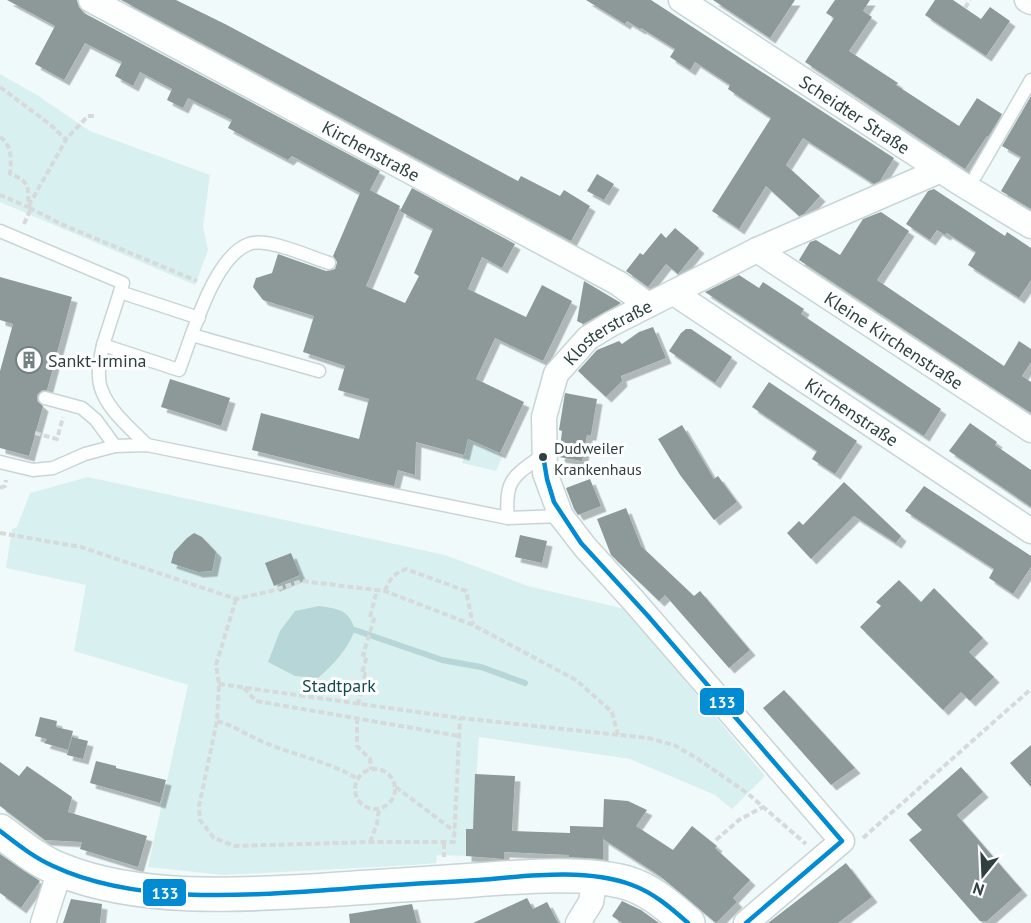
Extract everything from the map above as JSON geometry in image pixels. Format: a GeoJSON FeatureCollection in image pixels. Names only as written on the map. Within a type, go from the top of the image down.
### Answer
{"type":"FeatureCollection","features":[{"type":"Feature","properties":{"kind":"main road"},"geometry":{"type":"LineString","coordinates":[[0,831],[29,852],[60,870],[114,885],[175,892],[260,894],[528,877],[595,878],[624,882],[653,894],[688,923]]}},
{"type":"Feature","properties":{"kind":"street","name":"Kirchenstraße"},"geometry":{"type":"LineString","coordinates":[[91,0],[618,283],[648,305]]}},
{"type":"Feature","properties":{"kind":"street","name":"Scheidter Straße"},"geometry":{"type":"LineString","coordinates":[[681,0],[1031,226]]}},
{"type":"Feature","properties":{"kind":"street"},"geometry":{"type":"LineString","coordinates":[[1027,0],[1031,3]]}},
{"type":"Feature","properties":{"kind":"street","name":"Klosterstraße"},"geometry":{"type":"LineString","coordinates":[[746,923],[842,841],[641,608],[585,547],[561,516],[545,473],[544,417],[556,374],[588,338],[705,274],[941,170]]}},
{"type":"Feature","properties":{"kind":"street","name":"Kleine Kirchenstraße"},"geometry":{"type":"LineString","coordinates":[[757,250],[1031,430]]}},
{"type":"Feature","properties":{"kind":"street","name":"Kirchenstraße"},"geometry":{"type":"LineString","coordinates":[[674,293],[1031,531]]}},
{"type":"Feature","properties":{"kind":"street"},"geometry":{"type":"LineString","coordinates":[[43,923],[60,870]]}},
{"type":"Feature","properties":{"kind":"street"},"geometry":{"type":"LineString","coordinates":[[578,923],[591,902],[595,878]]}},
{"type":"Feature","properties":{"kind":"lane"},"geometry":{"type":"LineString","coordinates":[[976,175],[1031,80]]}},
{"type":"Feature","properties":{"kind":"lane"},"geometry":{"type":"LineString","coordinates":[[0,231],[123,283],[103,345],[99,369],[102,391],[113,408],[147,445]]}},
{"type":"Feature","properties":{"kind":"lane"},"geometry":{"type":"LineString","coordinates":[[103,345],[179,370],[211,287],[221,266],[231,255],[249,244],[266,243],[329,263]]}},
{"type":"Feature","properties":{"kind":"lane"},"geometry":{"type":"LineString","coordinates":[[120,292],[199,318]]}},
{"type":"Feature","properties":{"kind":"lane"},"geometry":{"type":"LineString","coordinates":[[192,335],[318,371]]}},
{"type":"Feature","properties":{"kind":"lane"},"geometry":{"type":"LineString","coordinates":[[45,398],[82,408],[96,420],[115,446]]}},
{"type":"Feature","properties":{"kind":"lane"},"geometry":{"type":"LineString","coordinates":[[0,462],[33,470],[53,468],[85,454],[115,446],[147,445],[508,518],[561,516]]}},
{"type":"Feature","properties":{"kind":"lane"},"geometry":{"type":"LineString","coordinates":[[508,518],[505,496],[515,475],[543,455]]}},
{"type":"Feature","properties":{"kind":"path"},"geometry":{"type":"LineString","coordinates":[[965,8],[970,0]]}},
{"type":"Feature","properties":{"kind":"path"},"geometry":{"type":"LineString","coordinates":[[0,87],[52,126],[66,140]]}},
{"type":"Feature","properties":{"kind":"path"},"geometry":{"type":"LineString","coordinates":[[27,217],[29,208],[66,140],[88,116],[94,116]]}},
{"type":"Feature","properties":{"kind":"path"},"geometry":{"type":"LineString","coordinates":[[0,137],[10,150],[10,174],[23,178],[27,185],[29,208]]}},
{"type":"Feature","properties":{"kind":"path"},"geometry":{"type":"LineString","coordinates":[[0,195],[61,224],[211,287]]}},
{"type":"Feature","properties":{"kind":"path"},"geometry":{"type":"LineString","coordinates":[[35,433],[57,439],[67,404]]}},
{"type":"Feature","properties":{"kind":"path"},"geometry":{"type":"LineString","coordinates":[[0,533],[81,547],[236,598],[272,591],[302,581],[385,591],[473,626],[576,680],[612,712],[618,735]]}},
{"type":"Feature","properties":{"kind":"path"},"geometry":{"type":"LineString","coordinates":[[385,591],[390,579],[396,573],[406,569],[466,591],[473,626]]}},
{"type":"Feature","properties":{"kind":"path"},"geometry":{"type":"LineString","coordinates":[[358,705],[365,674],[362,673],[367,656],[363,655],[374,619],[370,617],[377,590]]}},
{"type":"Feature","properties":{"kind":"path"},"geometry":{"type":"LineString","coordinates":[[236,598],[216,665],[219,684],[217,721],[199,806],[200,820],[214,838],[235,846],[454,842],[460,718]]}},
{"type":"Feature","properties":{"kind":"path"},"geometry":{"type":"LineString","coordinates":[[219,684],[460,718],[648,738],[674,746],[747,793],[808,846]]}},
{"type":"Feature","properties":{"kind":"path"},"geometry":{"type":"LineString","coordinates":[[244,688],[256,701],[459,736]]}},
{"type":"Feature","properties":{"kind":"path"},"geometry":{"type":"LineString","coordinates":[[863,838],[1031,689]]}},
{"type":"Feature","properties":{"kind":"path"},"geometry":{"type":"LineString","coordinates":[[357,718],[357,746],[370,759],[371,770]]}},
{"type":"Feature","properties":{"kind":"path"},"geometry":{"type":"LineString","coordinates":[[217,721],[229,724],[267,743],[342,769],[358,780]]}},
{"type":"Feature","properties":{"kind":"path"},"geometry":{"type":"LineString","coordinates":[[395,787],[391,801],[379,808],[367,807],[356,793],[358,780],[363,773],[381,770],[391,777],[395,787],[455,831]]}},
{"type":"Feature","properties":{"kind":"path"},"geometry":{"type":"LineString","coordinates":[[716,840],[739,820],[763,807]]}},
{"type":"Feature","properties":{"kind":"path"},"geometry":{"type":"LineString","coordinates":[[370,842],[377,824],[379,808]]}},
{"type":"Feature","properties":{"kind":"green space"},"geometry":{"type":"Polygon","coordinates":[[[0,74],[37,95],[90,131],[210,175],[203,226],[208,250],[195,285],[0,202],[0,74]]]}},
{"type":"Feature","properties":{"kind":"green space"},"geometry":{"type":"Polygon","coordinates":[[[468,439],[503,455],[496,471],[462,463],[468,439]]]}},
{"type":"Feature","properties":{"kind":"green space","name":"Stadtpark"},"geometry":{"type":"Polygon","coordinates":[[[88,477],[445,555],[528,586],[625,609],[765,776],[732,809],[715,795],[630,759],[479,737],[473,829],[466,829],[466,856],[437,855],[436,863],[413,865],[224,875],[148,867],[188,685],[74,651],[86,585],[6,568],[12,529],[17,527],[30,493],[88,477]]]}},
{"type":"Feature","properties":{"kind":"water"},"geometry":{"type":"Polygon","coordinates":[[[319,606],[342,611],[350,618],[355,630],[335,662],[318,678],[295,676],[268,662],[280,631],[295,611],[319,606]]]}},
{"type":"Feature","properties":{"kind":"building"},"geometry":{"type":"Polygon","coordinates":[[[7,0],[77,0],[84,13],[380,171],[370,190],[400,206],[366,286],[405,303],[419,276],[414,273],[433,229],[400,211],[412,188],[515,244],[502,268],[482,257],[468,289],[526,317],[542,285],[572,301],[543,361],[495,338],[476,379],[524,402],[500,453],[468,439],[464,455],[416,442],[415,475],[398,470],[394,486],[252,450],[261,413],[359,439],[369,399],[338,390],[345,366],[303,352],[314,316],[263,300],[253,287],[256,278],[272,273],[278,254],[326,271],[335,269],[337,262],[333,256],[360,193],[292,156],[288,160],[228,128],[232,120],[188,98],[183,108],[167,100],[172,89],[140,72],[133,86],[115,76],[122,62],[85,43],[64,80],[35,64],[55,26],[7,0]]]}},
{"type":"Feature","properties":{"kind":"building"},"geometry":{"type":"Polygon","coordinates":[[[121,0],[176,0],[518,181],[521,176],[560,196],[564,190],[590,206],[571,241],[121,0]]]}},
{"type":"Feature","properties":{"kind":"building"},"geometry":{"type":"Polygon","coordinates":[[[586,0],[651,0],[894,158],[880,181],[874,184],[803,138],[786,165],[820,196],[804,214],[799,216],[766,186],[739,229],[712,211],[771,118],[728,89],[730,85],[695,62],[690,70],[670,57],[675,49],[627,21],[625,24],[586,0]]]}},
{"type":"Feature","properties":{"kind":"building"},"geometry":{"type":"Polygon","coordinates":[[[713,0],[795,0],[770,38],[713,0]]]}},
{"type":"Feature","properties":{"kind":"building"},"geometry":{"type":"Polygon","coordinates":[[[835,0],[870,0],[863,11],[872,17],[849,51],[898,83],[896,85],[959,126],[977,98],[1002,114],[965,169],[805,62],[834,18],[826,13],[835,0]]]}},
{"type":"Feature","properties":{"kind":"building"},"geometry":{"type":"Polygon","coordinates":[[[935,0],[953,0],[981,19],[990,7],[1010,21],[986,56],[925,15],[935,0]]]}},
{"type":"Feature","properties":{"kind":"building"},"geometry":{"type":"Polygon","coordinates":[[[1031,96],[1031,209],[1001,191],[1021,157],[1002,146],[1031,96]]]}},
{"type":"Feature","properties":{"kind":"building"},"geometry":{"type":"Polygon","coordinates":[[[597,174],[614,184],[604,200],[587,191],[597,174]]]}},
{"type":"Feature","properties":{"kind":"building"},"geometry":{"type":"Polygon","coordinates":[[[934,189],[1005,236],[1007,232],[1031,248],[1031,280],[1019,298],[968,265],[976,252],[947,233],[945,235],[937,230],[930,240],[906,224],[928,191],[934,189]]]}},
{"type":"Feature","properties":{"kind":"building"},"geometry":{"type":"Polygon","coordinates":[[[881,212],[909,231],[877,280],[1004,366],[1019,341],[1031,349],[1031,362],[1022,376],[1031,382],[1031,413],[799,260],[810,242],[816,240],[840,255],[863,219],[881,212]]]}},
{"type":"Feature","properties":{"kind":"building"},"geometry":{"type":"Polygon","coordinates":[[[675,228],[699,248],[678,274],[666,264],[648,287],[626,271],[640,253],[643,255],[661,233],[666,238],[675,228]]]}},
{"type":"Feature","properties":{"kind":"building"},"geometry":{"type":"Polygon","coordinates":[[[739,275],[759,288],[763,282],[804,309],[801,314],[941,409],[924,436],[705,292],[739,275]]]}},
{"type":"Feature","properties":{"kind":"building","name":"Sankt-Irmina"},"geometry":{"type":"Polygon","coordinates":[[[0,277],[72,297],[47,390],[42,390],[37,395],[37,401],[43,406],[29,456],[0,448],[0,371],[13,324],[0,320],[0,277]]]}},
{"type":"Feature","properties":{"kind":"building"},"geometry":{"type":"Polygon","coordinates":[[[584,281],[621,303],[583,324],[577,321],[584,281]]]}},
{"type":"Feature","properties":{"kind":"building"},"geometry":{"type":"Polygon","coordinates":[[[653,327],[666,358],[621,376],[622,381],[606,397],[578,371],[597,350],[619,341],[622,344],[639,332],[653,327]]]}},
{"type":"Feature","properties":{"kind":"building"},"geometry":{"type":"Polygon","coordinates":[[[686,329],[691,329],[732,357],[715,383],[669,351],[686,329]]]}},
{"type":"Feature","properties":{"kind":"building"},"geometry":{"type":"Polygon","coordinates":[[[170,379],[230,398],[221,426],[161,407],[170,379]]]}},
{"type":"Feature","properties":{"kind":"building"},"geometry":{"type":"Polygon","coordinates":[[[769,382],[857,441],[835,474],[812,459],[817,451],[752,407],[769,382]]]}},
{"type":"Feature","properties":{"kind":"building"},"geometry":{"type":"Polygon","coordinates":[[[565,393],[597,399],[591,435],[587,435],[582,461],[559,457],[562,431],[559,430],[565,393]]]}},
{"type":"Feature","properties":{"kind":"building"},"geometry":{"type":"Polygon","coordinates":[[[970,423],[997,442],[995,445],[1031,470],[1031,507],[949,451],[970,423]]]}},
{"type":"Feature","properties":{"kind":"building"},"geometry":{"type":"Polygon","coordinates":[[[682,425],[714,479],[718,476],[737,502],[714,520],[680,475],[658,439],[682,425]]]}},
{"type":"Feature","properties":{"kind":"building"},"geometry":{"type":"Polygon","coordinates":[[[590,479],[601,506],[578,515],[566,488],[590,479]]]}},
{"type":"Feature","properties":{"kind":"building"},"geometry":{"type":"Polygon","coordinates":[[[844,482],[901,536],[896,543],[854,516],[811,559],[787,533],[799,521],[803,525],[844,482]]]}},
{"type":"Feature","properties":{"kind":"building"},"geometry":{"type":"Polygon","coordinates":[[[924,486],[1031,556],[1031,567],[1013,594],[989,578],[994,569],[905,511],[924,486]]]}},
{"type":"Feature","properties":{"kind":"building"},"geometry":{"type":"Polygon","coordinates":[[[626,508],[641,546],[694,596],[700,591],[750,650],[729,668],[665,595],[659,601],[611,555],[597,519],[626,508]]]}},
{"type":"Feature","properties":{"kind":"building"},"geometry":{"type":"Polygon","coordinates":[[[194,533],[202,537],[216,552],[212,571],[198,572],[171,563],[174,552],[194,533]]]}},
{"type":"Feature","properties":{"kind":"building"},"geometry":{"type":"Polygon","coordinates":[[[520,535],[547,541],[542,563],[515,557],[520,535]]]}},
{"type":"Feature","properties":{"kind":"building"},"geometry":{"type":"Polygon","coordinates":[[[291,553],[300,575],[274,586],[265,563],[291,553]]]}},
{"type":"Feature","properties":{"kind":"building"},"geometry":{"type":"Polygon","coordinates":[[[899,580],[921,602],[934,588],[983,638],[969,652],[994,677],[970,701],[961,692],[943,710],[860,627],[881,606],[876,602],[899,580]]]}},
{"type":"Feature","properties":{"kind":"building"},"geometry":{"type":"Polygon","coordinates":[[[784,690],[855,768],[831,785],[763,708],[784,690]]]}},
{"type":"Feature","properties":{"kind":"building"},"geometry":{"type":"Polygon","coordinates":[[[40,717],[57,721],[56,727],[73,731],[68,750],[44,743],[47,739],[35,736],[40,717]]]}},
{"type":"Feature","properties":{"kind":"building"},"geometry":{"type":"Polygon","coordinates":[[[72,737],[88,741],[83,759],[67,755],[72,737]]]}},
{"type":"Feature","properties":{"kind":"building"},"geometry":{"type":"Polygon","coordinates":[[[1031,745],[1031,787],[1010,763],[1031,745]]]}},
{"type":"Feature","properties":{"kind":"building"},"geometry":{"type":"Polygon","coordinates":[[[96,761],[166,780],[160,803],[90,783],[96,761]]]}},
{"type":"Feature","properties":{"kind":"building"},"geometry":{"type":"Polygon","coordinates":[[[0,762],[19,776],[27,766],[72,797],[68,812],[147,836],[138,867],[80,849],[82,842],[45,840],[0,806],[0,762]]]}},
{"type":"Feature","properties":{"kind":"building"},"geometry":{"type":"Polygon","coordinates":[[[961,767],[983,792],[957,815],[1022,890],[987,921],[980,921],[909,840],[922,830],[907,814],[961,767]]]}},
{"type":"Feature","properties":{"kind":"building"},"geometry":{"type":"Polygon","coordinates":[[[475,774],[515,776],[512,831],[570,833],[570,826],[603,827],[604,799],[628,801],[647,810],[636,826],[673,850],[692,826],[717,846],[715,848],[750,880],[733,898],[737,902],[716,923],[660,876],[603,839],[603,859],[504,852],[504,859],[466,856],[466,829],[473,829],[475,774]]]}},
{"type":"Feature","properties":{"kind":"building"},"geometry":{"type":"Polygon","coordinates":[[[0,854],[40,881],[21,908],[0,893],[0,854]]]}},
{"type":"Feature","properties":{"kind":"building"},"geometry":{"type":"Polygon","coordinates":[[[846,863],[872,897],[838,923],[768,923],[846,863]]]}},
{"type":"Feature","properties":{"kind":"building"},"geometry":{"type":"Polygon","coordinates":[[[527,898],[533,909],[547,902],[558,923],[473,923],[527,898]]]}},
{"type":"Feature","properties":{"kind":"building"},"geometry":{"type":"Polygon","coordinates":[[[71,899],[102,904],[100,923],[63,923],[71,899]]]}},
{"type":"Feature","properties":{"kind":"building"},"geometry":{"type":"Polygon","coordinates":[[[622,901],[641,910],[659,923],[622,923],[612,916],[622,901]]]}},
{"type":"Feature","properties":{"kind":"building"},"geometry":{"type":"Polygon","coordinates":[[[412,904],[417,923],[350,923],[349,914],[412,904]]]}},
{"type":"Feature","properties":{"kind":"waterway"},"geometry":{"type":"LineString","coordinates":[[355,630],[442,660],[481,667],[525,683]]}},
{"type":"Feature","properties":{"kind":"transit line","name":"133"},"geometry":{"type":"LineString","coordinates":[[543,455],[554,502],[581,543],[648,616],[842,841],[746,923]]}},
{"type":"Feature","properties":{"kind":"transit line","name":"133"},"geometry":{"type":"LineString","coordinates":[[0,831],[53,866],[86,879],[158,892],[196,895],[271,894],[536,875],[596,876],[632,885],[648,892],[688,923]]}},
{"type":"Feature","properties":{"kind":"place","name":"Sankt-Irmina"},"geometry":{"type":"Point","coordinates":[29,360]}},
{"type":"Feature","properties":{"kind":"place","name":"Dudweiler Krankenhaus"},"geometry":{"type":"Point","coordinates":[543,457]}}]}
